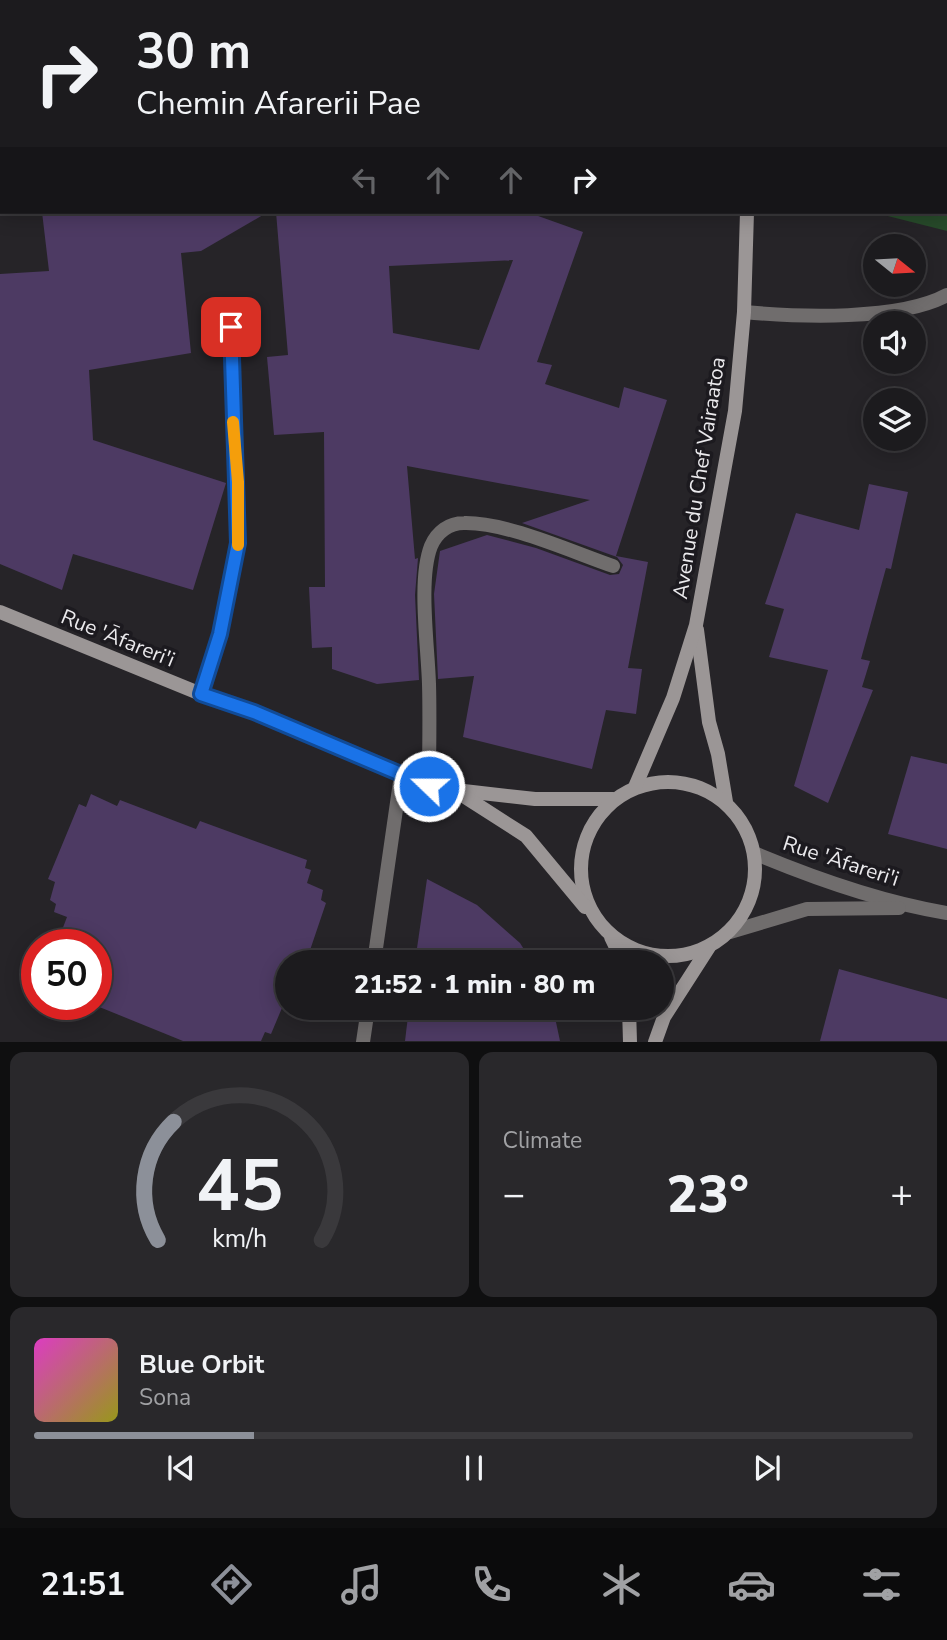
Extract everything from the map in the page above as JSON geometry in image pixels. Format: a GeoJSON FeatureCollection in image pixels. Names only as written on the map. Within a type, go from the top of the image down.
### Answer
{"type":"FeatureCollection","features":[{"type":"Feature","properties":{"kind":"main road","name":"Avenue du Chef Vairaatoa"},"geometry":{"type":"LineString","coordinates":[[696,625],[735,411],[744,312],[747,214]]}},
{"type":"Feature","properties":{"kind":"main road","name":"Rue 'Āfareri'i"},"geometry":{"type":"LineString","coordinates":[[0,612],[201,694],[254,712],[429,786],[535,799],[613,799]]}},
{"type":"Feature","properties":{"kind":"main road"},"geometry":{"type":"LineString","coordinates":[[635,787],[667,714],[696,625]]}},
{"type":"Feature","properties":{"kind":"main road"},"geometry":{"type":"LineString","coordinates":[[611,937],[642,954],[676,957],[709,947],[730,932],[751,895],[754,853],[749,835],[726,802],[718,754],[709,722],[696,625]]}},
{"type":"Feature","properties":{"kind":"main road"},"geometry":{"type":"LineString","coordinates":[[617,950],[611,937],[593,915],[581,883],[582,849],[596,818],[613,799],[635,787],[683,782],[726,802]]}},
{"type":"Feature","properties":{"kind":"main road","name":"Rue 'Āfareri'i"},"geometry":{"type":"LineString","coordinates":[[454,790],[526,836],[593,915]]}},
{"type":"Feature","properties":{"kind":"main road"},"geometry":{"type":"LineString","coordinates":[[655,1041],[664,1017],[709,947]]}},
{"type":"Feature","properties":{"kind":"main road"},"geometry":{"type":"LineString","coordinates":[[629,1020],[630,1041]]}},
{"type":"Feature","properties":{"kind":"street"},"geometry":{"type":"LineString","coordinates":[[744,312],[796,317],[881,313],[925,304],[947,295]]}},
{"type":"Feature","properties":{"kind":"street"},"geometry":{"type":"LineString","coordinates":[[201,694],[220,634],[238,543],[231,327]]}},
{"type":"Feature","properties":{"kind":"street"},"geometry":{"type":"LineString","coordinates":[[429,786],[430,707],[425,567],[431,545],[445,527],[464,523],[523,534],[613,566]]}},
{"type":"Feature","properties":{"kind":"street"},"geometry":{"type":"LineString","coordinates":[[376,950],[401,775]]}},
{"type":"Feature","properties":{"kind":"street","name":"Rue 'Āfareri'i"},"geometry":{"type":"LineString","coordinates":[[754,853],[811,877],[915,908]]}},
{"type":"Feature","properties":{"kind":"street","name":"Rue 'Āfareri'i"},"geometry":{"type":"LineString","coordinates":[[730,932],[807,909],[915,908],[947,912]]}},
{"type":"Feature","properties":{"kind":"street"},"geometry":{"type":"LineString","coordinates":[[363,1041],[366,1020]]}},
{"type":"Feature","properties":{"kind":"green space"},"geometry":{"type":"Polygon","coordinates":[[[880,214],[947,214],[947,231],[880,214]]]}},
{"type":"Feature","properties":{"kind":"building"},"geometry":{"type":"Polygon","coordinates":[[[42,214],[265,214],[201,251],[181,253],[191,353],[89,370],[93,440],[226,483],[193,590],[73,554],[62,590],[0,564],[0,274],[49,271],[42,214]]]}},
{"type":"Feature","properties":{"kind":"building"},"geometry":{"type":"Polygon","coordinates":[[[276,214],[533,214],[583,232],[537,362],[552,365],[545,384],[619,408],[624,387],[667,400],[616,556],[648,562],[628,668],[642,669],[636,714],[606,710],[592,769],[463,737],[474,676],[438,679],[434,594],[440,551],[487,535],[536,548],[610,575],[619,574],[623,565],[617,557],[522,523],[590,500],[407,466],[415,559],[418,558],[415,595],[419,680],[377,684],[332,669],[332,647],[312,648],[309,587],[325,587],[324,432],[274,435],[267,357],[288,355],[276,214]],[[513,260],[389,266],[393,333],[479,350],[513,260]]]}},
{"type":"Feature","properties":{"kind":"building"},"geometry":{"type":"Polygon","coordinates":[[[869,484],[908,492],[891,569],[886,568],[861,659],[870,661],[862,687],[873,690],[828,803],[794,786],[828,670],[769,657],[784,609],[765,604],[796,513],[859,530],[869,484]]]}},
{"type":"Feature","properties":{"kind":"building"},"geometry":{"type":"Polygon","coordinates":[[[911,756],[947,764],[947,849],[888,834],[911,756]]]}},
{"type":"Feature","properties":{"kind":"building"},"geometry":{"type":"Polygon","coordinates":[[[91,794],[117,806],[120,800],[196,829],[200,821],[307,860],[305,868],[311,870],[307,883],[323,890],[321,900],[326,903],[310,950],[275,950],[277,1020],[271,1034],[265,1032],[261,1041],[183,1041],[112,1012],[112,929],[62,929],[67,917],[54,912],[56,904],[50,900],[55,882],[48,879],[79,804],[86,807],[91,794]]]}},
{"type":"Feature","properties":{"kind":"building"},"geometry":{"type":"Polygon","coordinates":[[[427,879],[477,905],[524,950],[417,950],[427,879]]]}},
{"type":"Feature","properties":{"kind":"building"},"geometry":{"type":"Polygon","coordinates":[[[839,969],[947,999],[947,1041],[820,1041],[839,969]]]}},
{"type":"Feature","properties":{"kind":"building"},"geometry":{"type":"Polygon","coordinates":[[[408,1020],[556,1020],[560,1041],[405,1041],[408,1020]]]}},
{"type":"Feature","properties":{"kind":"slow traffic"},"geometry":{"type":"LineString","coordinates":[[233,422],[238,482],[238,545]]}},
{"type":"Feature","properties":{"kind":"route"},"geometry":{"type":"LineString","coordinates":[[231,327],[238,543],[220,634],[201,694],[254,712],[429,786]]}}]}
